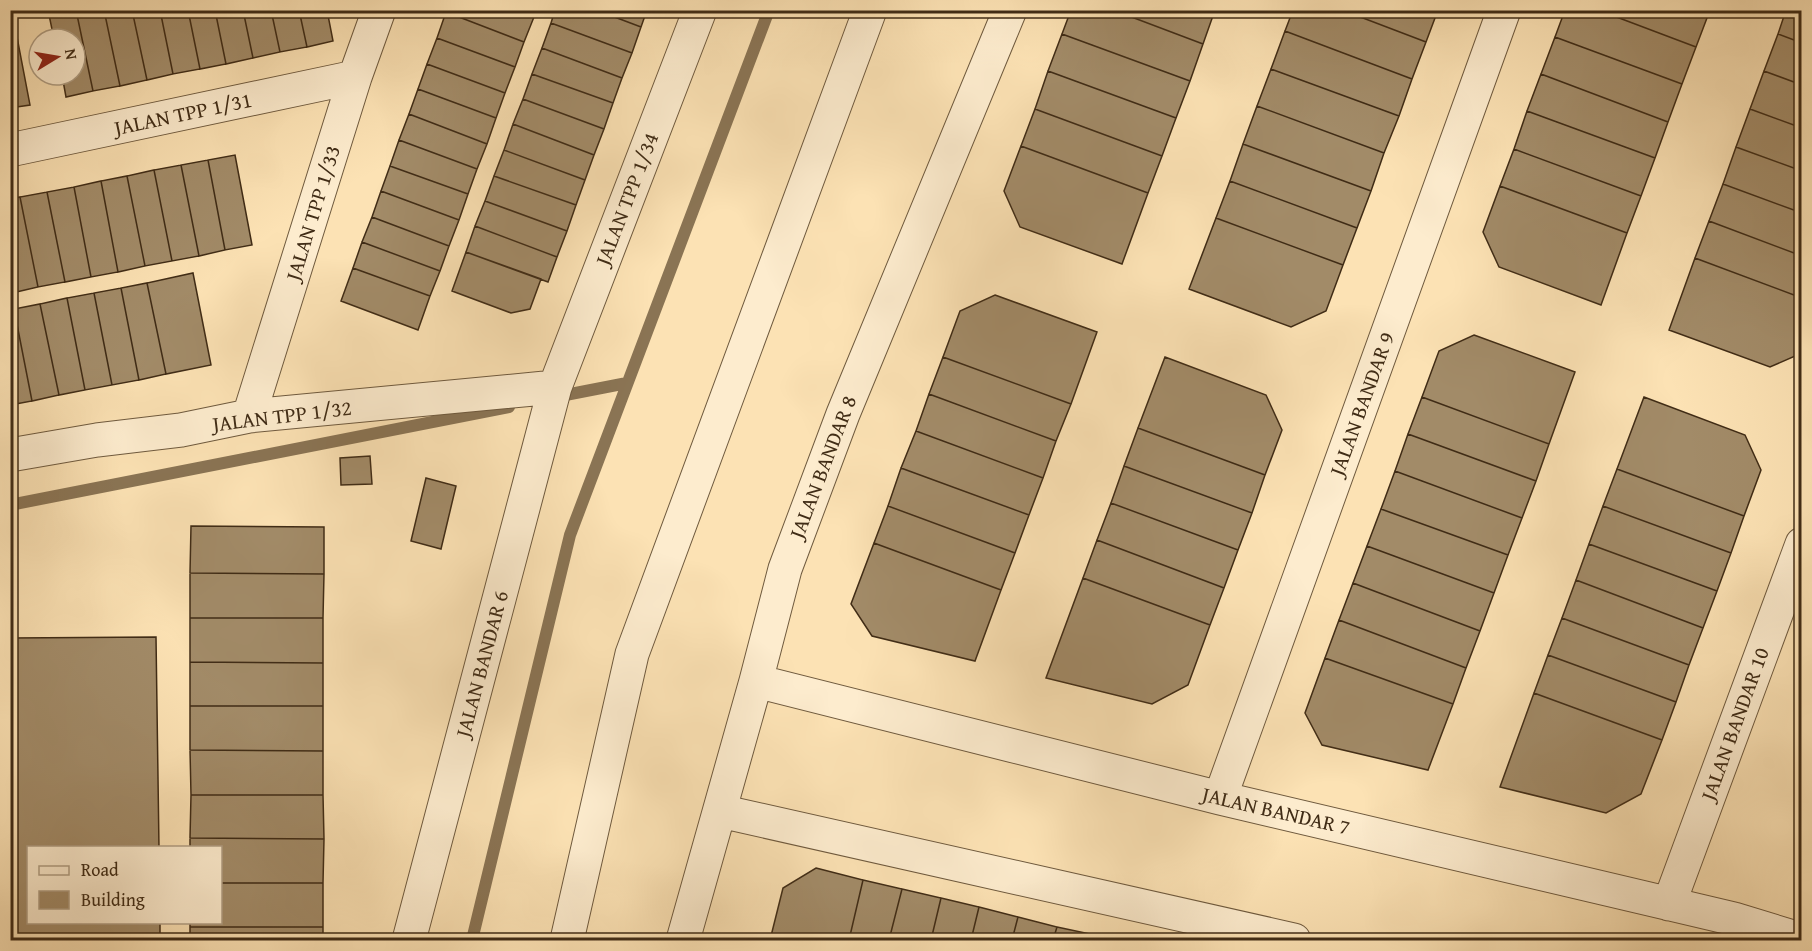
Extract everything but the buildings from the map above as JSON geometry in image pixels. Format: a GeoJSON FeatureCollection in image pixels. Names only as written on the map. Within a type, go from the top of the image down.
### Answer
{"type":"FeatureCollection","features":[{"type":"Feature","properties":{"kind":"street","name":"JALAN TPP 1/33"},"geometry":{"type":"LineString","coordinates":[[249,416],[355,77],[379,10]]}},
{"type":"Feature","properties":{"kind":"street","name":"JALAN TPP 1/34"},"geometry":{"type":"LineString","coordinates":[[555,387],[700,10]]}},
{"type":"Feature","properties":{"kind":"street"},"geometry":{"type":"LineString","coordinates":[[567,940],[632,654],[870,10]]}},
{"type":"Feature","properties":{"kind":"street","name":"JALAN BANDAR 8"},"geometry":{"type":"LineString","coordinates":[[683,940],[756,681],[784,569],[843,414],[1010,10]]}},
{"type":"Feature","properties":{"kind":"street","name":"JALAN BANDAR 9"},"geometry":{"type":"LineString","coordinates":[[1220,798],[1504,10]]}},
{"type":"Feature","properties":{"kind":"street","name":"JALAN TPP 1/31"},"geometry":{"type":"LineString","coordinates":[[10,150],[355,77]]}},
{"type":"Feature","properties":{"kind":"street","name":"JALAN TPP 1/32"},"geometry":{"type":"LineString","coordinates":[[10,455],[97,440],[181,430],[249,416],[555,387]]}},
{"type":"Feature","properties":{"kind":"street","name":"JALAN BANDAR 6"},"geometry":{"type":"LineString","coordinates":[[409,940],[555,387]]}},
{"type":"Feature","properties":{"kind":"street","name":"JALAN BANDAR 10"},"geometry":{"type":"LineString","coordinates":[[1669,904],[1802,544]]}},
{"type":"Feature","properties":{"kind":"street","name":"JALAN BANDAR 7"},"geometry":{"type":"LineString","coordinates":[[756,681],[1220,798],[1669,904],[1731,930],[1797,933]]}},
{"type":"Feature","properties":{"kind":"street"},"geometry":{"type":"LineString","coordinates":[[720,811],[1294,940]]}},
{"type":"Feature","properties":{"kind":"waterway"},"geometry":{"type":"LineString","coordinates":[[472,940],[570,535],[769,10]]}},
{"type":"Feature","properties":{"kind":"waterway"},"geometry":{"type":"LineString","coordinates":[[555,397],[627,383]]}},
{"type":"Feature","properties":{"kind":"waterway"},"geometry":{"type":"LineString","coordinates":[[10,505],[509,407]]}}]}
